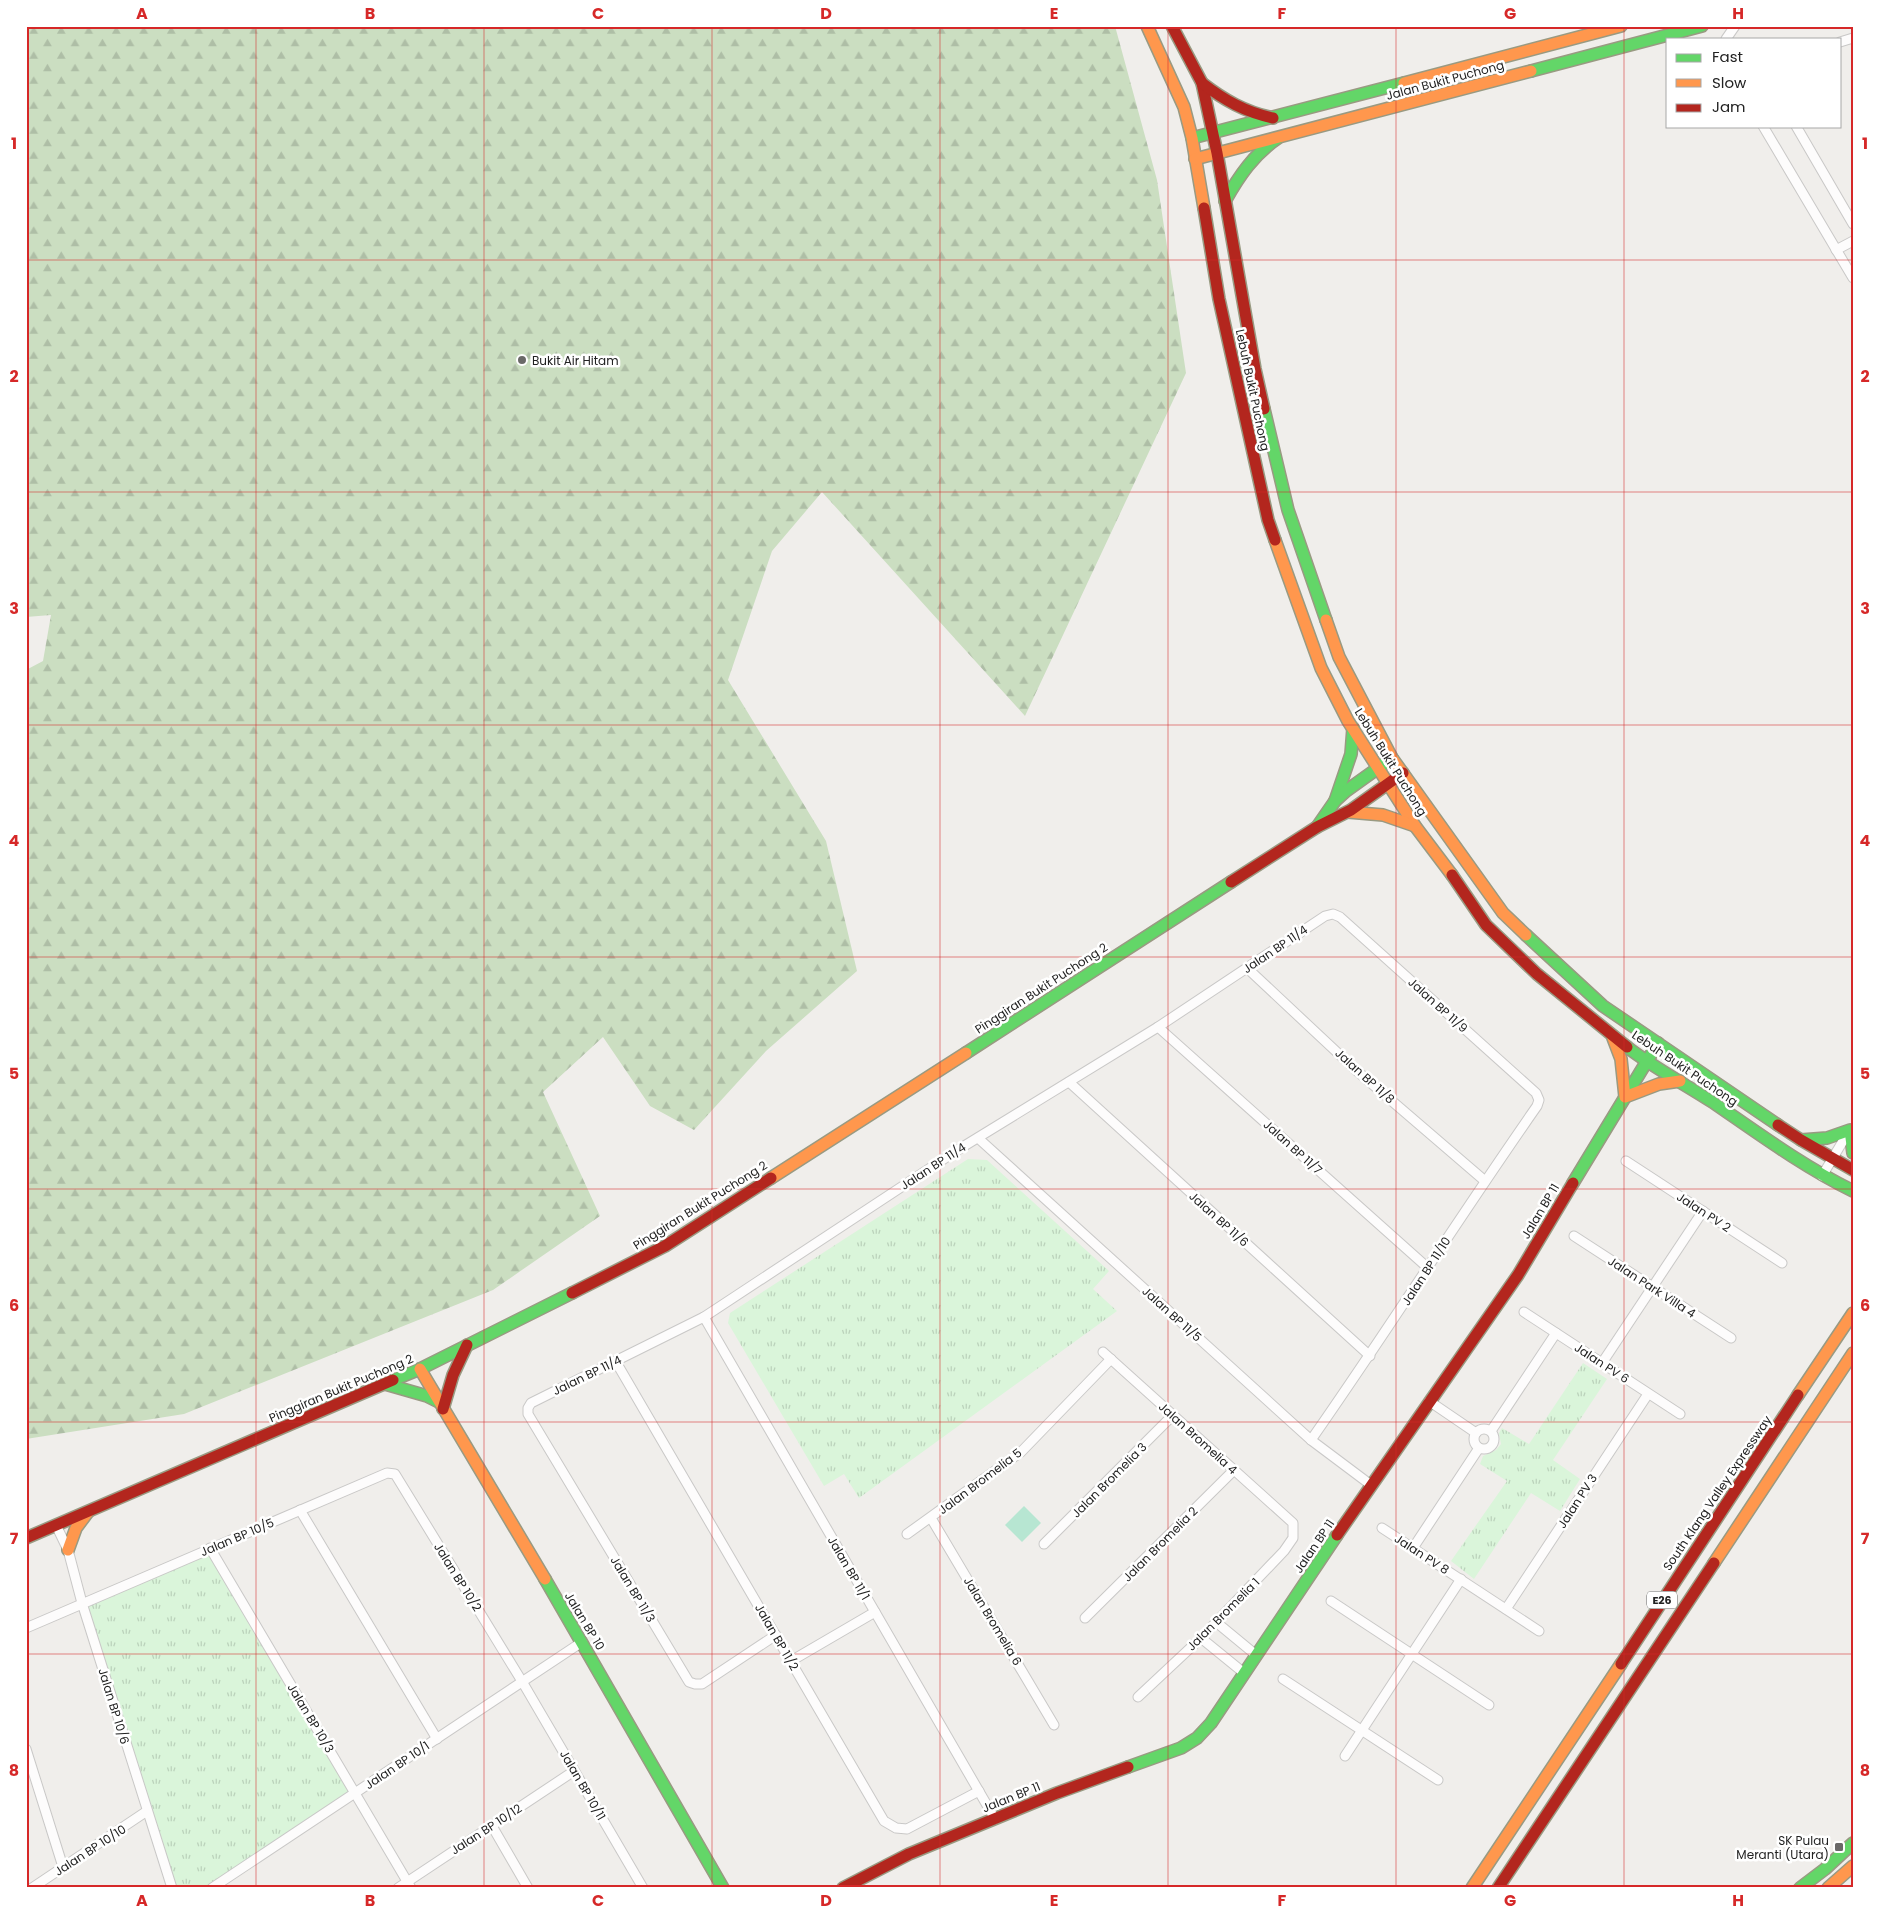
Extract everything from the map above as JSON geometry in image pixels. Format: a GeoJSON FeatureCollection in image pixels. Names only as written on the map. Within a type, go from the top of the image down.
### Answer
{"type":"FeatureCollection","features":[{"type":"Feature","properties":{"kind":"main road"},"geometry":{"type":"LineString","coordinates":[[1147,26],[1184,107],[1192,138]]}},
{"type":"Feature","properties":{"kind":"main road"},"geometry":{"type":"LineString","coordinates":[[1172,26],[1202,83],[1213,133]]}},
{"type":"Feature","properties":{"kind":"main road","name":"Jalan Bukit Puchong"},"geometry":{"type":"LineString","coordinates":[[1192,138],[1621,26]]}},
{"type":"Feature","properties":{"kind":"main road","name":"Jalan Bukit Puchong"},"geometry":{"type":"LineString","coordinates":[[1195,159],[1702,26]]}},
{"type":"Feature","properties":{"kind":"main road"},"geometry":{"type":"LineString","coordinates":[[1488,61],[1494,81]]}},
{"type":"Feature","properties":{"kind":"main road"},"geometry":{"type":"LineString","coordinates":[[1202,83],[1237,108],[1273,118]]}},
{"type":"Feature","properties":{"kind":"main road","name":"Lebuh Bukit Puchong"},"geometry":{"type":"LineString","coordinates":[[1213,133],[1255,368],[1288,510],[1339,657],[1392,758],[1503,913],[1552,961],[1597,1001],[1801,1140],[1853,1170]]}},
{"type":"Feature","properties":{"kind":"main road","name":"Lebuh Bukit Puchong"},"geometry":{"type":"LineString","coordinates":[[1192,138],[1219,298],[1268,520],[1321,668],[1348,721],[1377,768],[1415,826],[1486,925],[1537,974],[1647,1062],[1822,1176],[1853,1191]]}},
{"type":"Feature","properties":{"kind":"main road"},"geometry":{"type":"LineString","coordinates":[[1225,201],[1254,157],[1264,146],[1278,138]]}},
{"type":"Feature","properties":{"kind":"main road"},"geometry":{"type":"LineString","coordinates":[[1335,801],[1351,754],[1353,728]]}},
{"type":"Feature","properties":{"kind":"main road","name":"Pinggiran Bukit Puchong 2"},"geometry":{"type":"LineString","coordinates":[[1317,827],[1335,801],[1392,758]]}},
{"type":"Feature","properties":{"kind":"main road","name":"Pinggiran Bukit Puchong 2"},"geometry":{"type":"LineString","coordinates":[[26,1538],[420,1369],[665,1246],[1317,827],[1335,820],[1348,812],[1403,773]]}},
{"type":"Feature","properties":{"kind":"main road"},"geometry":{"type":"LineString","coordinates":[[1348,812],[1363,811],[1384,814],[1415,826]]}},
{"type":"Feature","properties":{"kind":"main road"},"geometry":{"type":"LineString","coordinates":[[1611,1034],[1619,1047],[1622,1060],[1625,1097],[1659,1084],[1680,1082]]}},
{"type":"Feature","properties":{"kind":"main road","name":"Jalan BP 11"},"geometry":{"type":"LineString","coordinates":[[843,1888],[909,1854],[1057,1793],[1181,1748],[1197,1738],[1211,1723],[1371,1485],[1518,1275],[1658,1043]]}},
{"type":"Feature","properties":{"kind":"main road"},"geometry":{"type":"LineString","coordinates":[[1801,1140],[1827,1138],[1851,1128],[1853,1153]]}},
{"type":"Feature","properties":{"kind":"main road","name":"South Klang Valley Expressway"},"geometry":{"type":"LineString","coordinates":[[1472,1888],[1853,1313]]}},
{"type":"Feature","properties":{"kind":"main road"},"geometry":{"type":"LineString","coordinates":[[385,1384],[427,1396],[441,1406],[467,1345]]}},
{"type":"Feature","properties":{"kind":"main road","name":"E26"},"geometry":{"type":"LineString","coordinates":[[1498,1888],[1853,1353]]}},
{"type":"Feature","properties":{"kind":"main road","name":"Jalan BP 10"},"geometry":{"type":"LineString","coordinates":[[420,1369],[582,1642],[723,1888]]}},
{"type":"Feature","properties":{"kind":"main road"},"geometry":{"type":"LineString","coordinates":[[68,1550],[76,1528],[89,1510]]}},
{"type":"Feature","properties":{"kind":"main road"},"geometry":{"type":"LineString","coordinates":[[1800,1888],[1825,1869],[1853,1843]]}},
{"type":"Feature","properties":{"kind":"main road"},"geometry":{"type":"LineString","coordinates":[[1828,1888],[1845,1879]]}},
{"type":"Feature","properties":{"kind":"street"},"geometry":{"type":"LineString","coordinates":[[1727,38],[1734,26]]}},
{"type":"Feature","properties":{"kind":"street"},"geometry":{"type":"LineString","coordinates":[[1664,36],[1673,38]]}},
{"type":"Feature","properties":{"kind":"street"},"geometry":{"type":"LineString","coordinates":[[1764,128],[1853,278]]}},
{"type":"Feature","properties":{"kind":"street"},"geometry":{"type":"LineString","coordinates":[[1797,128],[1853,224]]}},
{"type":"Feature","properties":{"kind":"street"},"geometry":{"type":"LineString","coordinates":[[1836,250],[1853,241]]}},
{"type":"Feature","properties":{"kind":"street","name":"Jalan BP 11/4"},"geometry":{"type":"LineString","coordinates":[[528,1408],[531,1402],[616,1362],[704,1317],[978,1138],[1158,1027],[1325,916],[1333,914]]}},
{"type":"Feature","properties":{"kind":"street","name":"Jalan BP 11/9"},"geometry":{"type":"LineString","coordinates":[[1333,914],[1340,917],[1536,1093],[1538,1100]]}},
{"type":"Feature","properties":{"kind":"street","name":"Jalan BP 11/8"},"geometry":{"type":"LineString","coordinates":[[1247,968],[1357,1071],[1485,1181]]}},
{"type":"Feature","properties":{"kind":"street","name":"Jalan BP 11/7"},"geometry":{"type":"LineString","coordinates":[[1158,1027],[1428,1268]]}},
{"type":"Feature","properties":{"kind":"street","name":"Jalan BP 11/6"},"geometry":{"type":"LineString","coordinates":[[1069,1082],[1370,1356]]}},
{"type":"Feature","properties":{"kind":"street","name":"Jalan BP 11/10"},"geometry":{"type":"LineString","coordinates":[[1311,1440],[1370,1356],[1485,1181],[1537,1106],[1538,1100]]}},
{"type":"Feature","properties":{"kind":"street"},"geometry":{"type":"LineString","coordinates":[[1822,1176],[1851,1128]]}},
{"type":"Feature","properties":{"kind":"street","name":"Jalan BP 11/5"},"geometry":{"type":"LineString","coordinates":[[978,1138],[1311,1440],[1371,1485]]}},
{"type":"Feature","properties":{"kind":"street","name":"Jalan PV 2"},"geometry":{"type":"LineString","coordinates":[[1626,1161],[1782,1263]]}},
{"type":"Feature","properties":{"kind":"street"},"geometry":{"type":"LineString","coordinates":[[1602,1363],[1702,1211]]}},
{"type":"Feature","properties":{"kind":"street","name":"Jalan Park Villa 4"},"geometry":{"type":"LineString","coordinates":[[1574,1236],[1731,1338]]}},
{"type":"Feature","properties":{"kind":"street","name":"Jalan PV 6"},"geometry":{"type":"LineString","coordinates":[[1524,1312],[1680,1414]]}},
{"type":"Feature","properties":{"kind":"street","name":"Jalan BP 11/1"},"geometry":{"type":"LineString","coordinates":[[704,1317],[995,1819]]}},
{"type":"Feature","properties":{"kind":"street"},"geometry":{"type":"LineString","coordinates":[[1491,1432],[1556,1333]]}},
{"type":"Feature","properties":{"kind":"street","name":"Jalan Bromelia 4"},"geometry":{"type":"LineString","coordinates":[[1103,1352],[1293,1523]]}},
{"type":"Feature","properties":{"kind":"street","name":"Jalan Bromelia 5"},"geometry":{"type":"LineString","coordinates":[[908,1534],[1021,1452],[1111,1359]]}},
{"type":"Feature","properties":{"kind":"street","name":"Jalan BP 11/2"},"geometry":{"type":"LineString","coordinates":[[616,1362],[884,1821],[896,1828],[908,1829],[979,1791]]}},
{"type":"Feature","properties":{"kind":"street","name":"Jalan PV 3"},"geometry":{"type":"LineString","coordinates":[[1506,1609],[1648,1394]]}},
{"type":"Feature","properties":{"kind":"street"},"geometry":{"type":"LineString","coordinates":[[1429,1401],[1476,1433]]}},
{"type":"Feature","properties":{"kind":"street","name":"Jalan BP 11/3"},"geometry":{"type":"LineString","coordinates":[[528,1408],[528,1414],[689,1682],[702,1684],[776,1636]]}},
{"type":"Feature","properties":{"kind":"street","name":"Jalan Bromelia 3"},"geometry":{"type":"LineString","coordinates":[[1044,1544],[1173,1415]]}},
{"type":"Feature","properties":{"kind":"street"},"geometry":{"type":"LineString","coordinates":[[1482,1429],[1491,1432],[1494,1437],[1492,1446],[1486,1449],[1479,1448],[1474,1441],[1476,1433],[1482,1429]]}},
{"type":"Feature","properties":{"kind":"street"},"geometry":{"type":"LineString","coordinates":[[1413,1548],[1479,1448]]}},
{"type":"Feature","properties":{"kind":"street","name":"Jalan Bromelia 2"},"geometry":{"type":"LineString","coordinates":[[1085,1618],[1234,1470]]}},
{"type":"Feature","properties":{"kind":"street","name":"Jalan BP 10/5"},"geometry":{"type":"LineString","coordinates":[[26,1628],[387,1472],[391,1472]]}},
{"type":"Feature","properties":{"kind":"street","name":"Jalan BP 10/2"},"geometry":{"type":"LineString","coordinates":[[391,1472],[395,1474],[523,1683]]}},
{"type":"Feature","properties":{"kind":"street"},"geometry":{"type":"LineString","coordinates":[[300,1510],[436,1739]]}},
{"type":"Feature","properties":{"kind":"street","name":"Jalan Bromelia 6"},"geometry":{"type":"LineString","coordinates":[[931,1518],[1054,1725]]}},
{"type":"Feature","properties":{"kind":"street","name":"Jalan Bromelia 1"},"geometry":{"type":"LineString","coordinates":[[1138,1697],[1201,1638],[1284,1551],[1293,1538],[1293,1523]]}},
{"type":"Feature","properties":{"kind":"street","name":"Jalan BP 10/6"},"geometry":{"type":"LineString","coordinates":[[56,1525],[68,1550],[82,1603],[172,1888]]}},
{"type":"Feature","properties":{"kind":"street","name":"Jalan PV 8"},"geometry":{"type":"LineString","coordinates":[[1382,1528],[1539,1631]]}},
{"type":"Feature","properties":{"kind":"street","name":"Jalan BP 10/3"},"geometry":{"type":"LineString","coordinates":[[210,1548],[409,1885]]}},
{"type":"Feature","properties":{"kind":"street","name":"Jalan PV 8"},"geometry":{"type":"LineString","coordinates":[[1344,1756],[1461,1579]]}},
{"type":"Feature","properties":{"kind":"street"},"geometry":{"type":"LineString","coordinates":[[1331,1602],[1490,1705]]}},
{"type":"Feature","properties":{"kind":"street"},"geometry":{"type":"LineString","coordinates":[[791,1661],[875,1612]]}},
{"type":"Feature","properties":{"kind":"street"},"geometry":{"type":"LineString","coordinates":[[1216,1622],[1256,1655]]}},
{"type":"Feature","properties":{"kind":"street"},"geometry":{"type":"LineString","coordinates":[[1201,1638],[1244,1673]]}},
{"type":"Feature","properties":{"kind":"street","name":"Jalan BP 10/1"},"geometry":{"type":"LineString","coordinates":[[212,1888],[582,1642]]}},
{"type":"Feature","properties":{"kind":"street"},"geometry":{"type":"LineString","coordinates":[[1284,1679],[1438,1780]]}},
{"type":"Feature","properties":{"kind":"street","name":"Jalan BP 10/11"},"geometry":{"type":"LineString","coordinates":[[523,1683],[643,1888]]}},
{"type":"Feature","properties":{"kind":"street"},"geometry":{"type":"LineString","coordinates":[[26,1749],[63,1867]]}},
{"type":"Feature","properties":{"kind":"street","name":"Jalan BP 10/12"},"geometry":{"type":"LineString","coordinates":[[398,1888],[409,1885],[574,1771]]}},
{"type":"Feature","properties":{"kind":"street","name":"Jalan BP 10/10"},"geometry":{"type":"LineString","coordinates":[[32,1888],[148,1811]]}},
{"type":"Feature","properties":{"kind":"street"},"geometry":{"type":"LineString","coordinates":[[492,1826],[528,1888]]}},
{"type":"Feature","properties":{"kind":"green space"},"geometry":{"type":"Polygon","coordinates":[[[26,26],[1115,26],[1157,180],[1186,373],[1025,716],[822,492],[772,551],[728,680],[826,841],[857,971],[766,1051],[694,1130],[650,1106],[603,1037],[543,1092],[600,1216],[493,1290],[184,1414],[26,1439],[26,670],[43,661],[51,615],[26,617],[26,26]]]}},
{"type":"Feature","properties":{"kind":"green space"},"geometry":{"type":"Polygon","coordinates":[[[968,1159],[987,1160],[1109,1271],[1093,1289],[1117,1311],[859,1498],[844,1474],[824,1486],[728,1323],[730,1313],[968,1159]]]}},
{"type":"Feature","properties":{"kind":"green space"},"geometry":{"type":"Polygon","coordinates":[[[1583,1363],[1607,1379],[1553,1460],[1580,1479],[1560,1511],[1531,1493],[1474,1579],[1451,1561],[1507,1481],[1480,1464],[1483,1456],[1496,1450],[1501,1444],[1499,1433],[1502,1428],[1529,1444],[1583,1363]]]}},
{"type":"Feature","properties":{"kind":"green space"},"geometry":{"type":"Polygon","coordinates":[[[1024,1506],[1041,1523],[1022,1542],[1005,1525],[1024,1506]]]}},
{"type":"Feature","properties":{"kind":"green space"},"geometry":{"type":"Polygon","coordinates":[[[210,1548],[355,1793],[212,1888],[172,1888],[82,1603],[210,1548]]]}},
{"type":"Feature","properties":{"kind":"traffic: fast"},"geometry":{"type":"LineString","coordinates":[[1531,71],[1702,26]]}},
{"type":"Feature","properties":{"kind":"traffic: fast"},"geometry":{"type":"LineString","coordinates":[[1192,138],[1404,83]]}},
{"type":"Feature","properties":{"kind":"traffic: fast"},"geometry":{"type":"LineString","coordinates":[[1225,201],[1248,166],[1269,144],[1278,138]]}},
{"type":"Feature","properties":{"kind":"traffic: fast"},"geometry":{"type":"LineString","coordinates":[[1264,409],[1288,510],[1326,620]]}},
{"type":"Feature","properties":{"kind":"traffic: fast"},"geometry":{"type":"LineString","coordinates":[[1335,801],[1351,754],[1353,728]]}},
{"type":"Feature","properties":{"kind":"traffic: fast"},"geometry":{"type":"LineString","coordinates":[[1317,827],[1335,801],[1392,758]]}},
{"type":"Feature","properties":{"kind":"traffic: fast"},"geometry":{"type":"LineString","coordinates":[[966,1053],[1231,882]]}},
{"type":"Feature","properties":{"kind":"traffic: fast"},"geometry":{"type":"LineString","coordinates":[[1526,935],[1603,1006],[1778,1125]]}},
{"type":"Feature","properties":{"kind":"traffic: fast"},"geometry":{"type":"LineString","coordinates":[[1573,1183],[1658,1043]]}},
{"type":"Feature","properties":{"kind":"traffic: fast"},"geometry":{"type":"LineString","coordinates":[[1627,1047],[1799,1161],[1853,1191]]}},
{"type":"Feature","properties":{"kind":"traffic: fast"},"geometry":{"type":"LineString","coordinates":[[1801,1140],[1827,1138],[1850,1130],[1853,1153]]}},
{"type":"Feature","properties":{"kind":"traffic: fast"},"geometry":{"type":"LineString","coordinates":[[393,1380],[420,1369],[572,1293]]}},
{"type":"Feature","properties":{"kind":"traffic: fast"},"geometry":{"type":"LineString","coordinates":[[385,1384],[427,1396],[439,1402]]}},
{"type":"Feature","properties":{"kind":"traffic: fast"},"geometry":{"type":"LineString","coordinates":[[1128,1767],[1181,1748],[1197,1738],[1211,1723],[1337,1535]]}},
{"type":"Feature","properties":{"kind":"traffic: fast"},"geometry":{"type":"LineString","coordinates":[[545,1579],[723,1888]]}},
{"type":"Feature","properties":{"kind":"traffic: fast"},"geometry":{"type":"LineString","coordinates":[[1800,1888],[1825,1869],[1853,1843]]}},
{"type":"Feature","properties":{"kind":"traffic: slow"},"geometry":{"type":"LineString","coordinates":[[1147,26],[1184,107],[1192,138],[1204,208]]}},
{"type":"Feature","properties":{"kind":"traffic: slow"},"geometry":{"type":"LineString","coordinates":[[1404,83],[1621,26]]}},
{"type":"Feature","properties":{"kind":"traffic: slow"},"geometry":{"type":"LineString","coordinates":[[1195,159],[1531,71]]}},
{"type":"Feature","properties":{"kind":"traffic: slow"},"geometry":{"type":"LineString","coordinates":[[1275,540],[1321,668],[1348,721],[1415,826],[1452,875]]}},
{"type":"Feature","properties":{"kind":"traffic: slow"},"geometry":{"type":"LineString","coordinates":[[1326,620],[1339,657],[1392,758],[1503,913],[1526,935]]}},
{"type":"Feature","properties":{"kind":"traffic: slow"},"geometry":{"type":"LineString","coordinates":[[1348,812],[1383,815],[1415,826]]}},
{"type":"Feature","properties":{"kind":"traffic: slow"},"geometry":{"type":"LineString","coordinates":[[1613,1038],[1621,1059],[1625,1097],[1659,1084],[1680,1081]]}},
{"type":"Feature","properties":{"kind":"traffic: slow"},"geometry":{"type":"LineString","coordinates":[[771,1178],[966,1053]]}},
{"type":"Feature","properties":{"kind":"traffic: slow"},"geometry":{"type":"LineString","coordinates":[[1798,1395],[1853,1313]]}},
{"type":"Feature","properties":{"kind":"traffic: slow"},"geometry":{"type":"LineString","coordinates":[[1714,1563],[1853,1353]]}},
{"type":"Feature","properties":{"kind":"traffic: slow"},"geometry":{"type":"LineString","coordinates":[[420,1369],[545,1579]]}},
{"type":"Feature","properties":{"kind":"traffic: slow"},"geometry":{"type":"LineString","coordinates":[[68,1550],[76,1528],[88,1512]]}},
{"type":"Feature","properties":{"kind":"traffic: slow"},"geometry":{"type":"LineString","coordinates":[[1472,1888],[1621,1664]]}},
{"type":"Feature","properties":{"kind":"traffic: slow"},"geometry":{"type":"LineString","coordinates":[[1828,1888],[1853,1866]]}},
{"type":"Feature","properties":{"kind":"traffic: jam"},"geometry":{"type":"LineString","coordinates":[[1172,26],[1202,83],[1217,153],[1255,369],[1264,409]]}},
{"type":"Feature","properties":{"kind":"traffic: jam"},"geometry":{"type":"LineString","coordinates":[[1202,83],[1235,105],[1273,118]]}},
{"type":"Feature","properties":{"kind":"traffic: jam"},"geometry":{"type":"LineString","coordinates":[[1204,208],[1219,299],[1268,520],[1275,540]]}},
{"type":"Feature","properties":{"kind":"traffic: jam"},"geometry":{"type":"LineString","coordinates":[[1231,882],[1317,827],[1351,810],[1403,773]]}},
{"type":"Feature","properties":{"kind":"traffic: jam"},"geometry":{"type":"LineString","coordinates":[[1452,875],[1486,925],[1537,974],[1627,1047]]}},
{"type":"Feature","properties":{"kind":"traffic: jam"},"geometry":{"type":"LineString","coordinates":[[1778,1125],[1853,1170]]}},
{"type":"Feature","properties":{"kind":"traffic: jam"},"geometry":{"type":"LineString","coordinates":[[572,1293],[665,1246],[771,1178]]}},
{"type":"Feature","properties":{"kind":"traffic: jam"},"geometry":{"type":"LineString","coordinates":[[1337,1535],[1518,1275],[1573,1183]]}},
{"type":"Feature","properties":{"kind":"traffic: jam"},"geometry":{"type":"LineString","coordinates":[[443,1409],[453,1375],[467,1345]]}},
{"type":"Feature","properties":{"kind":"traffic: jam"},"geometry":{"type":"LineString","coordinates":[[26,1538],[393,1380]]}},
{"type":"Feature","properties":{"kind":"traffic: jam"},"geometry":{"type":"LineString","coordinates":[[1621,1664],[1798,1395]]}},
{"type":"Feature","properties":{"kind":"traffic: jam"},"geometry":{"type":"LineString","coordinates":[[1498,1888],[1714,1563]]}},
{"type":"Feature","properties":{"kind":"traffic: jam"},"geometry":{"type":"LineString","coordinates":[[843,1888],[909,1854],[1057,1793],[1128,1767]]}},
{"type":"Feature","properties":{"kind":"place","name":"Bukit Air Hitam"},"geometry":{"type":"Point","coordinates":[522,360]}},
{"type":"Feature","properties":{"kind":"place","name":"SK Pulau Meranti (Utara)"},"geometry":{"type":"Point","coordinates":[1839,1847]}}]}
